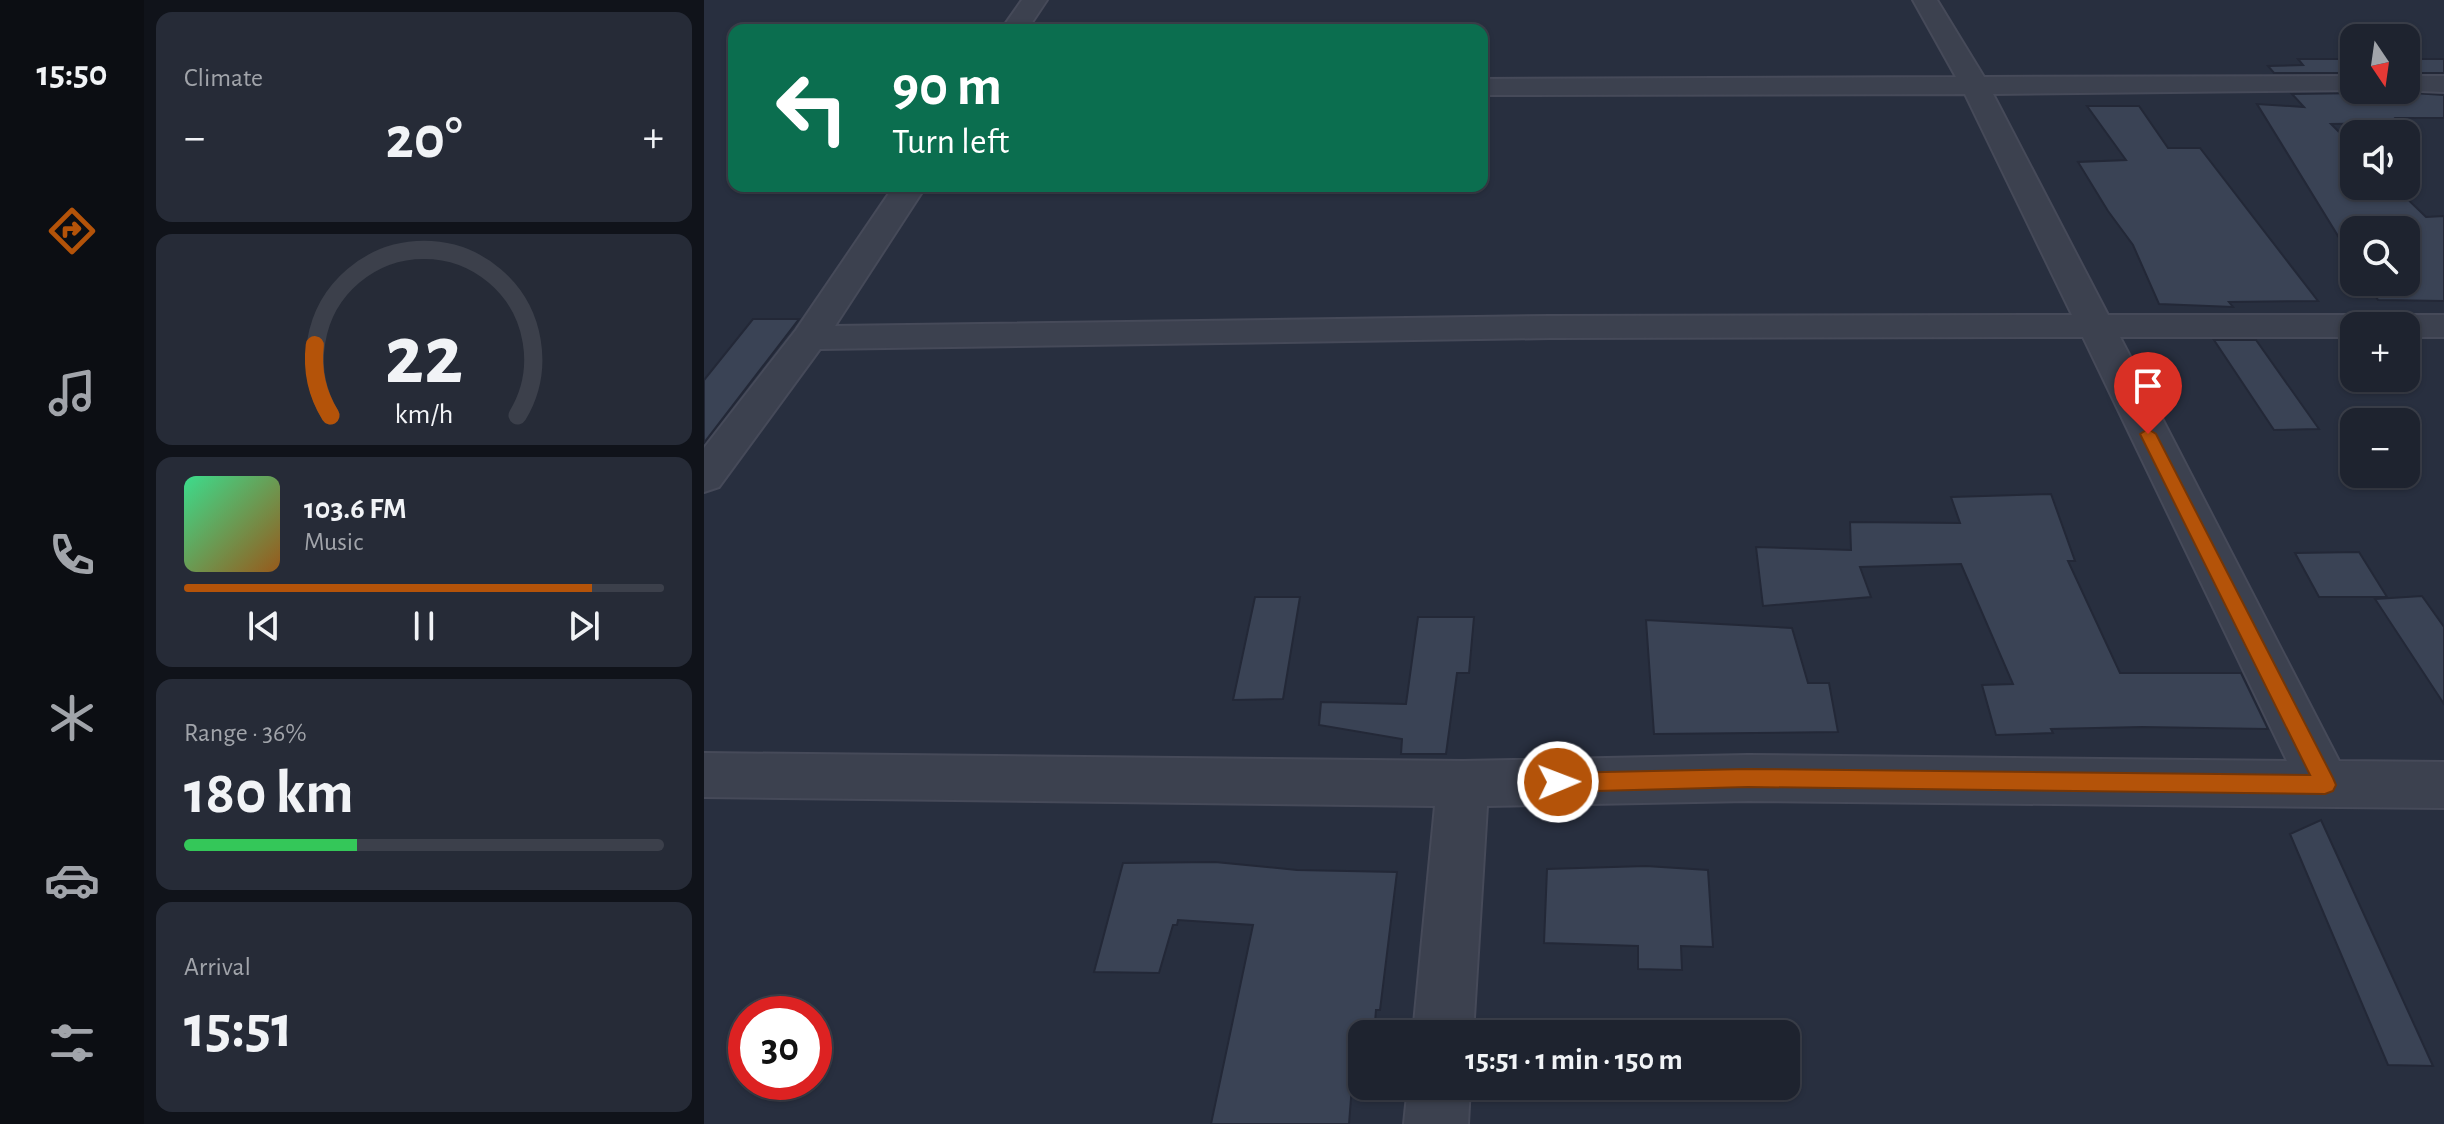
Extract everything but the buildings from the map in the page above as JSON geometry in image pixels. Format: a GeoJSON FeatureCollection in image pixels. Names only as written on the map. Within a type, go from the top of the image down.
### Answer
{"type":"FeatureCollection","features":[{"type":"Feature","properties":{"kind":"street"},"geometry":{"type":"LineString","coordinates":[[1018,24],[1035,0]]}},
{"type":"Feature","properties":{"kind":"street"},"geometry":{"type":"LineString","coordinates":[[1925,0],[1976,87],[2325,785]]}},
{"type":"Feature","properties":{"kind":"street"},"geometry":{"type":"LineString","coordinates":[[1488,87],[2340,84]]}},
{"type":"Feature","properties":{"kind":"street"},"geometry":{"type":"LineString","coordinates":[[2420,84],[2444,84]]}},
{"type":"Feature","properties":{"kind":"street"},"geometry":{"type":"LineString","coordinates":[[704,477],[809,338],[906,192]]}},
{"type":"Feature","properties":{"kind":"street"},"geometry":{"type":"LineString","coordinates":[[809,338],[1550,327],[2340,326]]}},
{"type":"Feature","properties":{"kind":"street"},"geometry":{"type":"LineString","coordinates":[[2420,326],[2444,326]]}},
{"type":"Feature","properties":{"kind":"street"},"geometry":{"type":"LineString","coordinates":[[704,775],[1463,784],[1748,778],[2444,785]]}},
{"type":"Feature","properties":{"kind":"street"},"geometry":{"type":"LineString","coordinates":[[1444,1020],[1463,784]]}},
{"type":"Feature","properties":{"kind":"street"},"geometry":{"type":"LineString","coordinates":[[1436,1124],[1438,1100]]}},
{"type":"Feature","properties":{"kind":"route"},"geometry":{"type":"LineString","coordinates":[[1558,782],[1748,778],[2325,785],[2148,434]]}}]}
